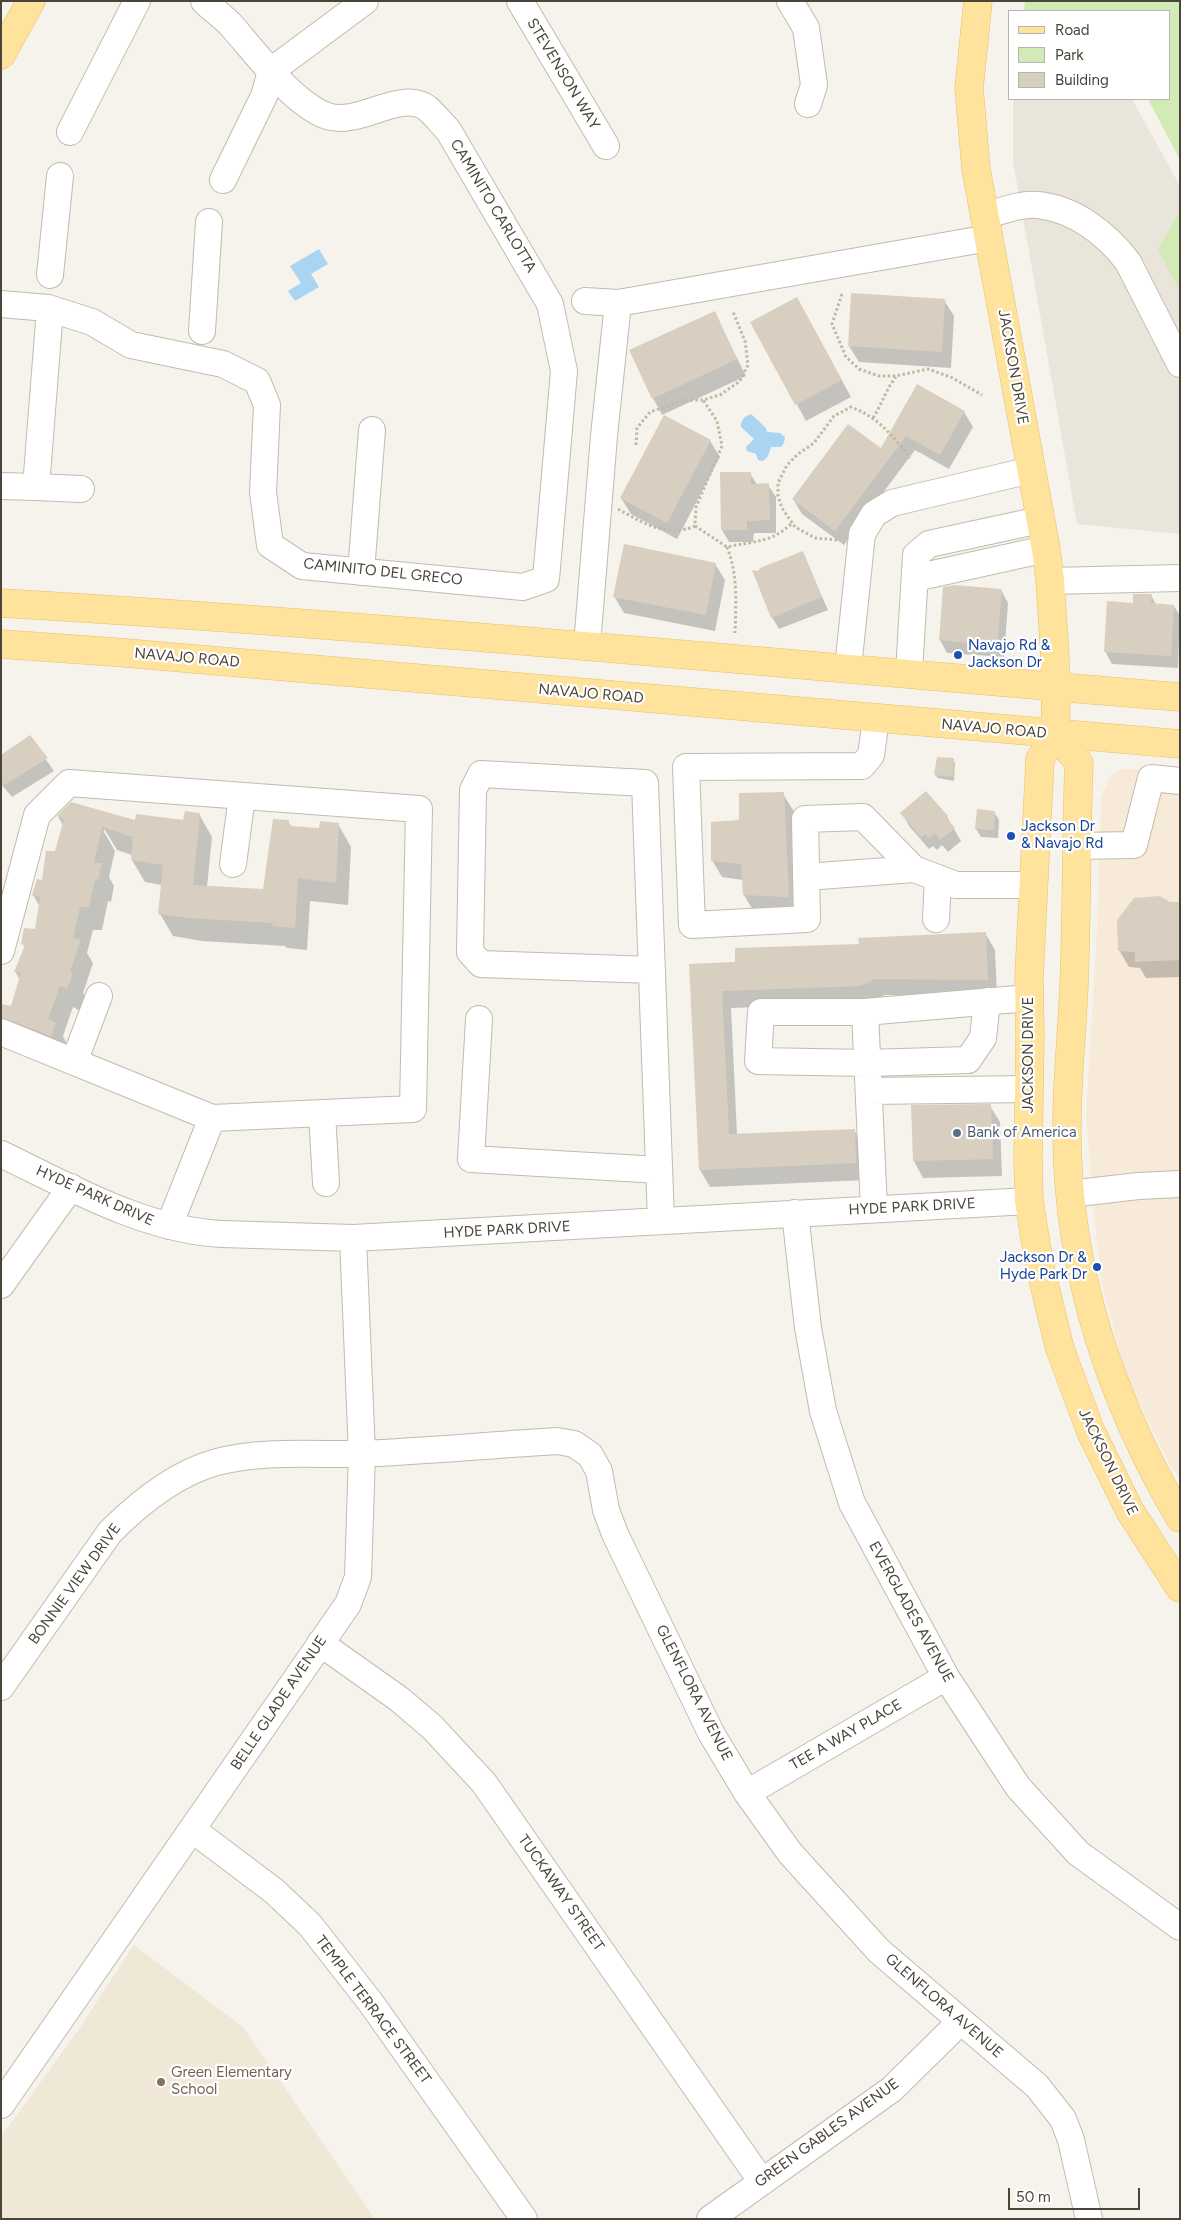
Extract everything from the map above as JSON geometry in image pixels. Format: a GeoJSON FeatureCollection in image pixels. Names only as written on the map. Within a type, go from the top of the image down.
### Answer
{"type":"FeatureCollection","features":[{"type":"Feature","properties":{"kind":"main road"},"geometry":{"type":"LineString","coordinates":[[1,55],[31,1]]}},
{"type":"Feature","properties":{"kind":"main road","name":"JACKSON DRIVE"},"geometry":{"type":"LineString","coordinates":[[978,1],[969,88],[976,169],[1046,549],[1050,580],[1056,686],[1056,734],[1040,759],[1029,998],[1029,1201],[1039,1263],[1060,1349],[1091,1432],[1130,1511],[1180,1588]]}},
{"type":"Feature","properties":{"kind":"main road"},"geometry":{"type":"LineString","coordinates":[[1,603],[191,614],[587,645],[1180,696]]}},
{"type":"Feature","properties":{"kind":"main road","name":"NAVAJO ROAD"},"geometry":{"type":"LineString","coordinates":[[2,649],[114,652],[1180,744]]}},
{"type":"Feature","properties":{"kind":"main road"},"geometry":{"type":"LineString","coordinates":[[1056,734],[1079,763],[1074,985],[1066,1139],[1070,1194],[1081,1269],[1097,1336],[1121,1405],[1162,1488],[1180,1518]]}},
{"type":"Feature","properties":{"kind":"main road"},"geometry":{"type":"LineString","coordinates":[[1028,1158],[1070,1194]]}},
{"type":"Feature","properties":{"kind":"main road"},"geometry":{"type":"LineString","coordinates":[[1029,1201],[1058,1235],[1081,1269]]}},
{"type":"Feature","properties":{"kind":"street"},"geometry":{"type":"LineString","coordinates":[[70,132],[137,1]]}},
{"type":"Feature","properties":{"kind":"street","name":"CAMINITO CARLOTTA"},"geometry":{"type":"LineString","coordinates":[[204,1],[228,23],[271,71],[305,104],[327,116],[346,119],[406,102],[426,107],[448,130],[550,304],[564,371],[546,579]]}},
{"type":"Feature","properties":{"kind":"street"},"geometry":{"type":"LineString","coordinates":[[223,180],[264,96],[271,71],[364,1]]}},
{"type":"Feature","properties":{"kind":"street","name":"STEVENSON WAY"},"geometry":{"type":"LineString","coordinates":[[520,1],[606,146]]}},
{"type":"Feature","properties":{"kind":"street"},"geometry":{"type":"LineString","coordinates":[[790,1],[806,28],[814,85],[808,104]]}},
{"type":"Feature","properties":{"kind":"street"},"geometry":{"type":"LineString","coordinates":[[36,487],[47,309],[60,176]]}},
{"type":"Feature","properties":{"kind":"street"},"geometry":{"type":"LineString","coordinates":[[585,301],[618,303],[987,227],[1016,207],[1038,205],[1067,213],[1095,228],[1108,238],[1128,262],[1180,364]]}},
{"type":"Feature","properties":{"kind":"street"},"geometry":{"type":"LineString","coordinates":[[209,222],[202,331],[210,362]]}},
{"type":"Feature","properties":{"kind":"street"},"geometry":{"type":"LineString","coordinates":[[587,645],[604,436],[618,303]]}},
{"type":"Feature","properties":{"kind":"street","name":"CAMINITO DEL GRECO"},"geometry":{"type":"LineString","coordinates":[[1,304],[47,309],[92,322],[131,345],[223,364],[257,381],[267,404],[263,492],[270,545],[302,566],[523,587],[546,579]]}},
{"type":"Feature","properties":{"kind":"street"},"geometry":{"type":"LineString","coordinates":[[182,357],[202,331]]}},
{"type":"Feature","properties":{"kind":"street"},"geometry":{"type":"LineString","coordinates":[[361,572],[372,430]]}},
{"type":"Feature","properties":{"kind":"street"},"geometry":{"type":"LineString","coordinates":[[848,668],[862,534],[874,514],[892,503],[1031,470]]}},
{"type":"Feature","properties":{"kind":"street"},"geometry":{"type":"LineString","coordinates":[[1,486],[81,489]]}},
{"type":"Feature","properties":{"kind":"street"},"geometry":{"type":"LineString","coordinates":[[909,673],[915,567],[930,544],[1040,520]]}},
{"type":"Feature","properties":{"kind":"street"},"geometry":{"type":"LineString","coordinates":[[915,567],[1046,549]]}},
{"type":"Feature","properties":{"kind":"street"},"geometry":{"type":"LineString","coordinates":[[1050,580],[1180,578]]}},
{"type":"Feature","properties":{"kind":"street"},"geometry":{"type":"LineString","coordinates":[[876,718],[871,756],[862,766],[686,767],[692,925],[806,919],[805,819],[863,817],[926,874],[936,919]]}},
{"type":"Feature","properties":{"kind":"street"},"geometry":{"type":"LineString","coordinates":[[652,970],[481,964],[470,952],[473,790],[481,774],[645,784],[652,970],[661,1221]]}},
{"type":"Feature","properties":{"kind":"street"},"geometry":{"type":"LineString","coordinates":[[1076,846],[1134,845],[1151,778],[1180,781]]}},
{"type":"Feature","properties":{"kind":"street"},"geometry":{"type":"LineString","coordinates":[[1,951],[37,815],[69,783],[418,809],[413,1109],[212,1118],[1,1032]]}},
{"type":"Feature","properties":{"kind":"street"},"geometry":{"type":"LineString","coordinates":[[233,864],[242,796]]}},
{"type":"Feature","properties":{"kind":"street"},"geometry":{"type":"LineString","coordinates":[[806,876],[926,874],[956,885],[1034,885]]}},
{"type":"Feature","properties":{"kind":"street"},"geometry":{"type":"LineString","coordinates":[[74,1062],[99,996]]}},
{"type":"Feature","properties":{"kind":"street"},"geometry":{"type":"LineString","coordinates":[[987,1001],[983,1038],[968,1060],[867,1063],[758,1061],[761,1012],[865,1012],[987,1001],[1029,998]]}},
{"type":"Feature","properties":{"kind":"street"},"geometry":{"type":"LineString","coordinates":[[865,1012],[874,1209]]}},
{"type":"Feature","properties":{"kind":"street"},"geometry":{"type":"LineString","coordinates":[[479,1019],[471,1160],[659,1170]]}},
{"type":"Feature","properties":{"kind":"street"},"geometry":{"type":"LineString","coordinates":[[868,1091],[1029,1089]]}},
{"type":"Feature","properties":{"kind":"street"},"geometry":{"type":"LineString","coordinates":[[322,1113],[326,1183]]}},
{"type":"Feature","properties":{"kind":"street"},"geometry":{"type":"LineString","coordinates":[[169,1226],[212,1118]]}},
{"type":"Feature","properties":{"kind":"street","name":"HYDE PARK DRIVE"},"geometry":{"type":"LineString","coordinates":[[1,1154],[70,1187],[157,1224],[204,1233],[353,1238],[1029,1201]]}},
{"type":"Feature","properties":{"kind":"street"},"geometry":{"type":"LineString","coordinates":[[1070,1194],[1138,1186],[1180,1184]]}},
{"type":"Feature","properties":{"kind":"street"},"geometry":{"type":"LineString","coordinates":[[1,1286],[70,1187]]}},
{"type":"Feature","properties":{"kind":"street","name":"EVERGLADES AVENUE"},"geometry":{"type":"LineString","coordinates":[[796,1213],[808,1328],[823,1411],[852,1503],[946,1677],[1018,1787],[1078,1853],[1180,1927]]}},
{"type":"Feature","properties":{"kind":"street","name":"BELLE GLADE AVENUE"},"geometry":{"type":"LineString","coordinates":[[1,2105],[348,1604],[358,1577],[362,1454],[353,1238]]}},
{"type":"Feature","properties":{"kind":"street","name":"GLENFLORA AVENUE"},"geometry":{"type":"LineString","coordinates":[[362,1454],[558,1441],[574,1444],[590,1454],[599,1471],[606,1510],[615,1534],[711,1733],[748,1793],[790,1853],[879,1950],[1037,2086],[1063,2119],[1071,2140],[1089,2219]]}},
{"type":"Feature","properties":{"kind":"street","name":"BONNIE VIEW DRIVE"},"geometry":{"type":"LineString","coordinates":[[1,1687],[110,1532],[131,1511],[162,1488],[188,1473],[216,1462],[251,1456],[362,1454]]}},
{"type":"Feature","properties":{"kind":"street","name":"TUCKAWAY STREET"},"geometry":{"type":"LineString","coordinates":[[320,1643],[399,1699],[432,1727],[484,1783],[762,2182]]}},
{"type":"Feature","properties":{"kind":"street","name":"TEE A WAY PLACE"},"geometry":{"type":"LineString","coordinates":[[748,1793],[946,1677]]}},
{"type":"Feature","properties":{"kind":"street","name":"TEMPLE TERRACE STREET"},"geometry":{"type":"LineString","coordinates":[[192,1830],[274,1891],[310,1925],[371,2004],[524,2219]]}},
{"type":"Feature","properties":{"kind":"street","name":"GREEN GABLES AVENUE"},"geometry":{"type":"LineString","coordinates":[[710,2219],[892,2089],[960,2021]]}},
{"type":"Feature","properties":{"kind":"path"},"geometry":{"type":"LineString","coordinates":[[842,294],[832,324],[846,358],[859,369],[879,376],[896,376],[928,369],[953,378],[982,395]]}},
{"type":"Feature","properties":{"kind":"path"},"geometry":{"type":"LineString","coordinates":[[636,445],[637,428],[650,412],[685,400],[703,400],[720,395],[740,381],[748,364],[745,341],[733,312]]}},
{"type":"Feature","properties":{"kind":"path"},"geometry":{"type":"LineString","coordinates":[[873,418],[884,400],[887,388],[896,376]]}},
{"type":"Feature","properties":{"kind":"path"},"geometry":{"type":"LineString","coordinates":[[695,526],[696,507],[722,446],[717,421],[703,400]]}},
{"type":"Feature","properties":{"kind":"path"},"geometry":{"type":"LineString","coordinates":[[837,540],[815,538],[795,527],[782,508],[778,496],[778,483],[787,465],[798,454],[814,443],[834,416],[851,407],[866,413],[886,428],[910,458]]}},
{"type":"Feature","properties":{"kind":"path"},"geometry":{"type":"LineString","coordinates":[[614,506],[661,530],[684,531],[695,526]]}},
{"type":"Feature","properties":{"kind":"path"},"geometry":{"type":"LineString","coordinates":[[727,547],[770,539],[781,534],[792,523]]}},
{"type":"Feature","properties":{"kind":"path"},"geometry":{"type":"LineString","coordinates":[[695,526],[727,547],[733,561],[736,580],[735,633]]}},
{"type":"Feature","properties":{"kind":"shaded area"},"geometry":{"type":"Polygon","coordinates":[[[1013,100],[1133,100],[1180,186],[1180,534],[1077,524],[1013,161],[1013,100]]]}},
{"type":"Feature","properties":{"kind":"shaded area"},"geometry":{"type":"Polygon","coordinates":[[[1120,769],[1180,769],[1180,1479],[1170,1464],[1127,1379],[1101,1280],[1095,1222],[1086,1115],[1097,930],[1101,798],[1110,777],[1120,769]]]}},
{"type":"Feature","properties":{"kind":"shaded area","name":"Green Elementary School"},"geometry":{"type":"Polygon","coordinates":[[[134,1945],[243,2027],[375,2219],[1,2219],[1,2137],[81,2026],[134,1945]]]}},
{"type":"Feature","properties":{"kind":"green space"},"geometry":{"type":"Polygon","coordinates":[[[1025,1],[1180,1],[1180,160],[1149,100],[1171,100],[1171,10],[1024,10],[1025,1]]]}},
{"type":"Feature","properties":{"kind":"green space"},"geometry":{"type":"Polygon","coordinates":[[[1180,210],[1180,291],[1158,250],[1180,210]]]}},
{"type":"Feature","properties":{"kind":"water"},"geometry":{"type":"Polygon","coordinates":[[[319,249],[328,264],[311,274],[319,287],[295,301],[288,291],[301,283],[290,266],[319,249]]]}},
{"type":"Feature","properties":{"kind":"water"},"geometry":{"type":"Polygon","coordinates":[[[751,414],[766,428],[767,432],[780,433],[785,437],[781,447],[771,447],[768,456],[763,461],[758,460],[756,454],[747,451],[746,447],[754,439],[741,427],[741,424],[746,416],[751,414]]]}},
{"type":"Feature","properties":{"kind":"building"},"geometry":{"type":"Polygon","coordinates":[[[851,293],[945,299],[942,352],[848,346],[851,293]]]}},
{"type":"Feature","properties":{"kind":"building"},"geometry":{"type":"Polygon","coordinates":[[[797,297],[842,380],[795,405],[750,322],[797,297]]]}},
{"type":"Feature","properties":{"kind":"building"},"geometry":{"type":"Polygon","coordinates":[[[715,311],[737,359],[652,399],[629,350],[715,311]]]}},
{"type":"Feature","properties":{"kind":"building"},"geometry":{"type":"Polygon","coordinates":[[[917,384],[965,411],[940,455],[906,436],[835,531],[792,499],[848,424],[881,448],[917,384]]]}},
{"type":"Feature","properties":{"kind":"building"},"geometry":{"type":"Polygon","coordinates":[[[664,415],[711,440],[667,523],[620,498],[664,415]]]}},
{"type":"Feature","properties":{"kind":"building"},"geometry":{"type":"Polygon","coordinates":[[[720,472],[751,472],[751,484],[769,483],[770,520],[747,521],[747,530],[721,530],[720,472]]]}},
{"type":"Feature","properties":{"kind":"building"},"geometry":{"type":"Polygon","coordinates":[[[624,544],[716,563],[706,615],[613,597],[624,544]]]}},
{"type":"Feature","properties":{"kind":"building"},"geometry":{"type":"Polygon","coordinates":[[[803,551],[822,597],[771,618],[752,570],[758,571],[760,568],[803,551]]]}},
{"type":"Feature","properties":{"kind":"building"},"geometry":{"type":"Polygon","coordinates":[[[954,585],[1002,589],[997,646],[939,640],[943,587],[954,585]]]}},
{"type":"Feature","properties":{"kind":"building"},"geometry":{"type":"Polygon","coordinates":[[[1133,594],[1152,594],[1151,603],[1174,605],[1171,656],[1104,652],[1107,601],[1133,603],[1133,594]]]}},
{"type":"Feature","properties":{"kind":"building"},"geometry":{"type":"Polygon","coordinates":[[[30,735],[48,758],[1,787],[1,755],[30,735]]]}},
{"type":"Feature","properties":{"kind":"building"},"geometry":{"type":"Polygon","coordinates":[[[937,757],[954,758],[953,777],[934,775],[937,757]]]}},
{"type":"Feature","properties":{"kind":"building"},"geometry":{"type":"Polygon","coordinates":[[[926,791],[948,816],[946,818],[955,828],[940,840],[935,833],[929,838],[925,834],[921,837],[900,813],[926,791]]]}},
{"type":"Feature","properties":{"kind":"building"},"geometry":{"type":"Polygon","coordinates":[[[784,792],[789,897],[743,895],[741,864],[711,861],[711,822],[739,820],[739,793],[784,792]]]}},
{"type":"Feature","properties":{"kind":"building"},"geometry":{"type":"Polygon","coordinates":[[[71,802],[135,820],[136,814],[183,820],[185,811],[200,813],[193,885],[263,889],[273,819],[289,820],[289,826],[319,828],[320,821],[339,823],[336,883],[298,878],[295,928],[272,926],[273,923],[189,918],[158,914],[163,865],[131,860],[133,837],[102,827],[94,863],[102,863],[98,880],[95,879],[89,907],[80,907],[73,938],[81,939],[70,972],[73,973],[67,989],[60,986],[48,1019],[56,1023],[51,1036],[1,1017],[1,1004],[11,1006],[21,972],[14,972],[25,945],[21,944],[24,928],[35,929],[40,897],[32,895],[37,879],[42,880],[46,851],[55,851],[64,819],[57,816],[71,802]]]}},
{"type":"Feature","properties":{"kind":"building"},"geometry":{"type":"Polygon","coordinates":[[[977,809],[995,811],[994,830],[975,829],[977,809]]]}},
{"type":"Feature","properties":{"kind":"building"},"geometry":{"type":"Polygon","coordinates":[[[1160,896],[1170,902],[1180,902],[1180,960],[1135,962],[1135,952],[1118,951],[1117,920],[1134,898],[1160,896]]]}},
{"type":"Feature","properties":{"kind":"building"},"geometry":{"type":"Polygon","coordinates":[[[986,932],[988,980],[875,979],[860,986],[722,991],[729,1134],[855,1129],[856,1163],[699,1170],[689,964],[735,962],[735,948],[859,944],[858,938],[986,932]]]}},
{"type":"Feature","properties":{"kind":"building"},"geometry":{"type":"Polygon","coordinates":[[[991,1104],[993,1159],[913,1161],[911,1105],[991,1104]]]}},
{"type":"Feature","properties":{"kind":"place","name":"Navajo Rd & Jackson Dr"},"geometry":{"type":"Point","coordinates":[958,655]}},
{"type":"Feature","properties":{"kind":"place","name":"Jackson Dr & Navajo Rd"},"geometry":{"type":"Point","coordinates":[1011,836]}},
{"type":"Feature","properties":{"kind":"place","name":"Bank of America"},"geometry":{"type":"Point","coordinates":[957,1133]}},
{"type":"Feature","properties":{"kind":"place","name":"Jackson Dr & Hyde Park Dr"},"geometry":{"type":"Point","coordinates":[1097,1267]}},
{"type":"Feature","properties":{"kind":"place","name":"Green Elementary School"},"geometry":{"type":"Point","coordinates":[161,2082]}}]}
